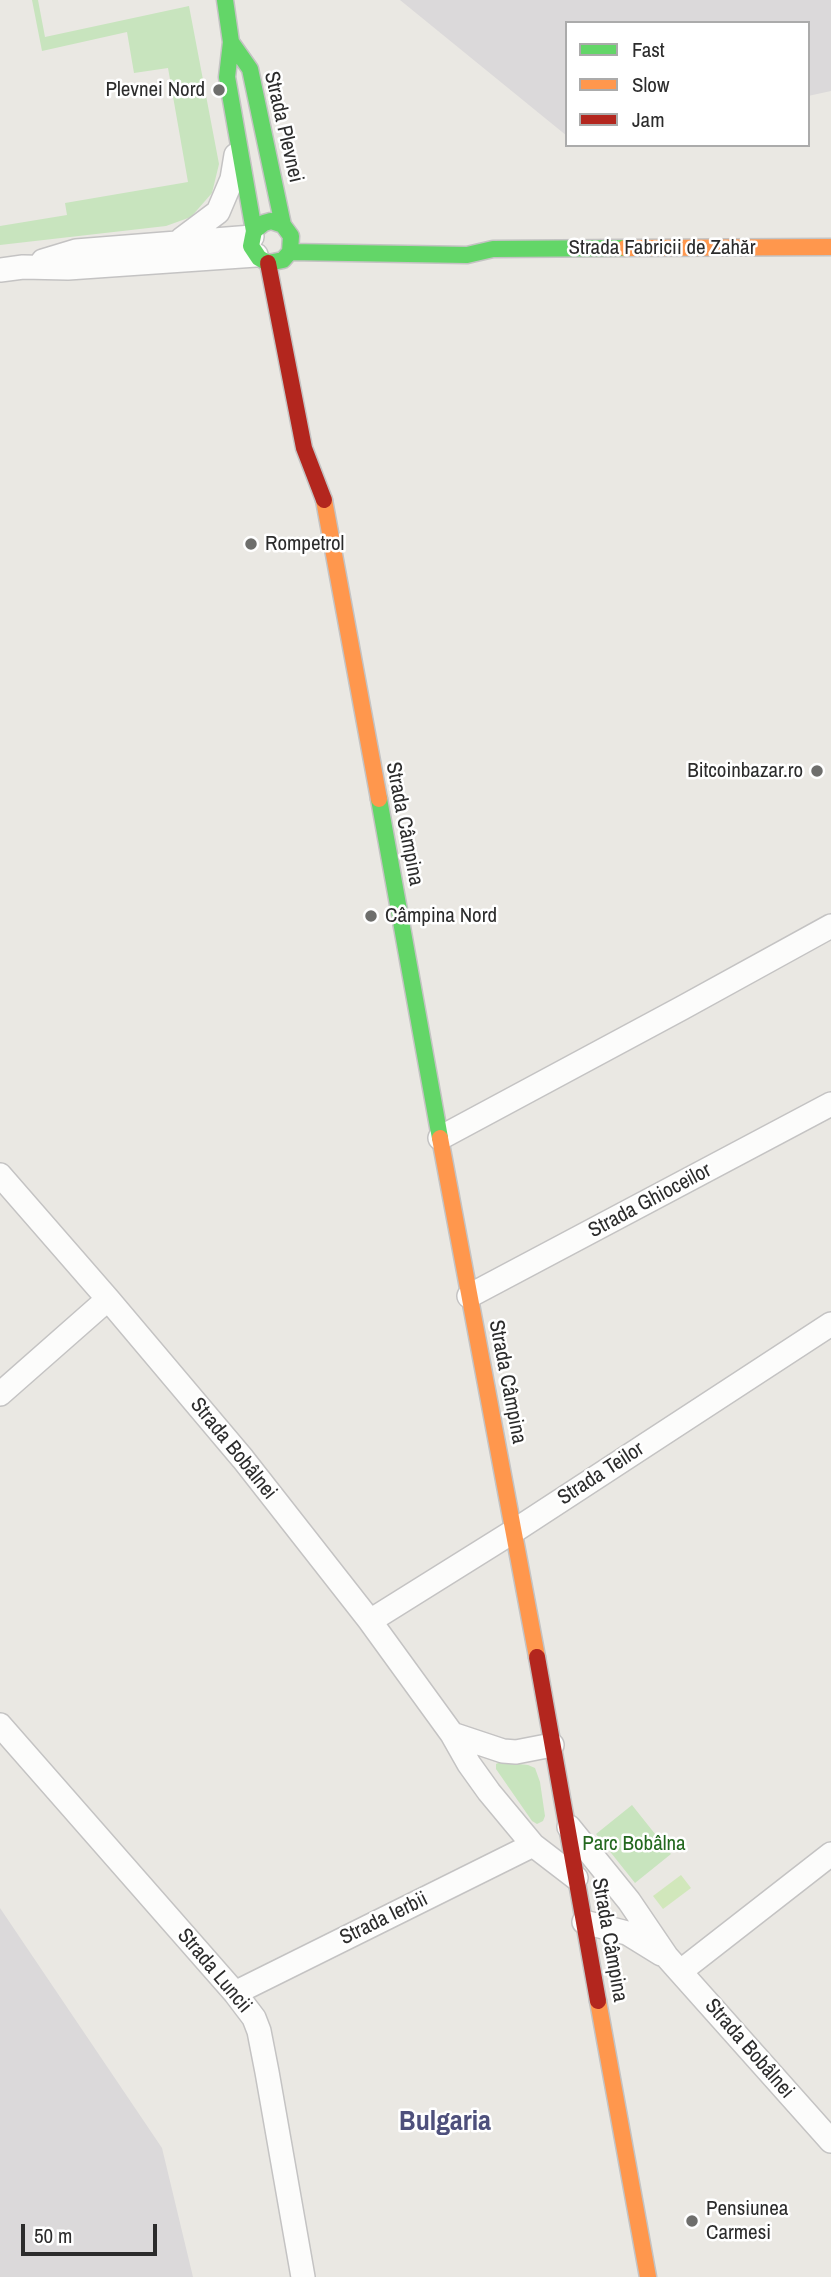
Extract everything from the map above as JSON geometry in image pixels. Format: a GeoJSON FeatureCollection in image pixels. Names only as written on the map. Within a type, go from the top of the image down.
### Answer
{"type":"FeatureCollection","features":[{"type":"Feature","properties":{"kind":"main road","name":"Strada Plevnei"},"geometry":{"type":"LineString","coordinates":[[225,0],[231,42],[227,78],[257,246]]}},
{"type":"Feature","properties":{"kind":"main road","name":"Strada Plevnei"},"geometry":{"type":"LineString","coordinates":[[231,42],[250,69],[288,242]]}},
{"type":"Feature","properties":{"kind":"main road"},"geometry":{"type":"LineString","coordinates":[[290,275],[288,242],[271,222],[264,223],[257,246],[278,262],[288,242],[309,236]]}},
{"type":"Feature","properties":{"kind":"main road","name":"Strada Fabricii de Zahăr"},"geometry":{"type":"LineString","coordinates":[[332,237],[467,241],[492,249]]}},
{"type":"Feature","properties":{"kind":"main road","name":"Strada Fabricii de Zahăr"},"geometry":{"type":"LineString","coordinates":[[288,242],[467,256],[492,249],[831,247]]}},
{"type":"Feature","properties":{"kind":"main road","name":"Strada Câmpina"},"geometry":{"type":"LineString","coordinates":[[257,246],[304,447],[323,495],[648,2277]]}},
{"type":"Feature","properties":{"kind":"main road","name":"Strada Câmpina"},"geometry":{"type":"LineString","coordinates":[[323,495],[324,456]]}},
{"type":"Feature","properties":{"kind":"street"},"geometry":{"type":"LineString","coordinates":[[180,241],[218,212],[233,179],[238,138]]}},
{"type":"Feature","properties":{"kind":"street"},"geometry":{"type":"LineString","coordinates":[[23,267],[76,251],[180,241],[257,246]]}},
{"type":"Feature","properties":{"kind":"street"},"geometry":{"type":"LineString","coordinates":[[0,270],[23,267],[68,268],[257,246]]}},
{"type":"Feature","properties":{"kind":"street"},"geometry":{"type":"LineString","coordinates":[[440,1138],[831,926]]}},
{"type":"Feature","properties":{"kind":"street","name":"Strada Ghioceilor"},"geometry":{"type":"LineString","coordinates":[[469,1296],[831,1104]]}},
{"type":"Feature","properties":{"kind":"street","name":"Strada Bobâlnei"},"geometry":{"type":"LineString","coordinates":[[0,1175],[243,1459],[370,1621],[452,1734],[489,1792],[533,1845],[576,1878]]}},
{"type":"Feature","properties":{"kind":"street"},"geometry":{"type":"LineString","coordinates":[[0,1394],[108,1299]]}},
{"type":"Feature","properties":{"kind":"street","name":"Strada Teilor"},"geometry":{"type":"LineString","coordinates":[[370,1621],[514,1531],[831,1324]]}},
{"type":"Feature","properties":{"kind":"street","name":"Strada Luncii"},"geometry":{"type":"LineString","coordinates":[[0,1725],[254,2018],[259,2031],[303,2277]]}},
{"type":"Feature","properties":{"kind":"street"},"geometry":{"type":"LineString","coordinates":[[452,1734],[503,1751],[516,1752],[552,1745]]}},
{"type":"Feature","properties":{"kind":"street","name":"Strada Bobâlnei"},"geometry":{"type":"LineString","coordinates":[[565,1821],[629,1901],[674,1964],[831,2141]]}},
{"type":"Feature","properties":{"kind":"street","name":"Strada Ierbii"},"geometry":{"type":"LineString","coordinates":[[235,1993],[533,1845]]}},
{"type":"Feature","properties":{"kind":"street"},"geometry":{"type":"LineString","coordinates":[[674,1964],[831,1854]]}},
{"type":"Feature","properties":{"kind":"street","name":"Strada Bobâlnei"},"geometry":{"type":"LineString","coordinates":[[584,1922],[627,1933],[674,1964]]}},
{"type":"Feature","properties":{"kind":"shaded area"},"geometry":{"type":"Polygon","coordinates":[[[400,0],[831,0],[831,91],[810,96],[810,21],[565,21],[565,134],[400,0]]]}},
{"type":"Feature","properties":{"kind":"shaded area"},"geometry":{"type":"Polygon","coordinates":[[[0,1908],[162,2148],[193,2277],[0,2277],[0,1908]]]}},
{"type":"Feature","properties":{"kind":"green space"},"geometry":{"type":"Polygon","coordinates":[[[32,0],[38,0],[45,37],[189,6],[219,164],[212,193],[191,217],[166,226],[0,245],[0,226],[67,215],[65,203],[188,182],[168,68],[134,73],[127,32],[42,51],[32,0]]]}},
{"type":"Feature","properties":{"kind":"green space"},"geometry":{"type":"Polygon","coordinates":[[[500,1762],[535,1768],[540,1782],[545,1816],[543,1821],[537,1824],[532,1821],[496,1769],[496,1764],[500,1762]]]}},
{"type":"Feature","properties":{"kind":"green space","name":"Parc Bobâlna"},"geometry":{"type":"Polygon","coordinates":[[[632,1805],[671,1854],[635,1883],[596,1834],[632,1805]]]}},
{"type":"Feature","properties":{"kind":"green space"},"geometry":{"type":"Polygon","coordinates":[[[681,1875],[691,1888],[663,1909],[653,1896],[681,1875]]]}},
{"type":"Feature","properties":{"kind":"traffic: fast"},"geometry":{"type":"LineString","coordinates":[[225,0],[231,42],[227,77],[254,231],[251,246],[259,258],[268,263],[283,260],[290,252],[291,236],[283,225],[271,221],[254,231]]}},
{"type":"Feature","properties":{"kind":"traffic: fast"},"geometry":{"type":"LineString","coordinates":[[231,42],[250,69],[283,225]]}},
{"type":"Feature","properties":{"kind":"traffic: fast"},"geometry":{"type":"LineString","coordinates":[[290,252],[467,255],[493,249],[625,248]]}},
{"type":"Feature","properties":{"kind":"traffic: fast"},"geometry":{"type":"LineString","coordinates":[[379,799],[440,1138]]}},
{"type":"Feature","properties":{"kind":"traffic: slow"},"geometry":{"type":"LineString","coordinates":[[625,248],[831,247]]}},
{"type":"Feature","properties":{"kind":"traffic: slow"},"geometry":{"type":"LineString","coordinates":[[324,500],[379,799]]}},
{"type":"Feature","properties":{"kind":"traffic: slow"},"geometry":{"type":"LineString","coordinates":[[440,1138],[537,1657]]}},
{"type":"Feature","properties":{"kind":"traffic: slow"},"geometry":{"type":"LineString","coordinates":[[598,2001],[648,2277]]}},
{"type":"Feature","properties":{"kind":"traffic: jam"},"geometry":{"type":"LineString","coordinates":[[268,263],[304,448],[324,500]]}},
{"type":"Feature","properties":{"kind":"traffic: jam"},"geometry":{"type":"LineString","coordinates":[[537,1657],[598,2001]]}},
{"type":"Feature","properties":{"kind":"place","name":"Plevnei Nord"},"geometry":{"type":"Point","coordinates":[219,90]}},
{"type":"Feature","properties":{"kind":"place","name":"Rompetrol"},"geometry":{"type":"Point","coordinates":[251,544]}},
{"type":"Feature","properties":{"kind":"place","name":"Bitcoinbazar.ro"},"geometry":{"type":"Point","coordinates":[817,771]}},
{"type":"Feature","properties":{"kind":"place","name":"Câmpina Nord"},"geometry":{"type":"Point","coordinates":[371,916]}},
{"type":"Feature","properties":{"kind":"place","name":"Pensiunea Carmesi"},"geometry":{"type":"Point","coordinates":[692,2221]}},
{"type":"Feature","properties":{"kind":"district","name":"Bulgaria"},"geometry":{"type":"Point","coordinates":[445,2122]}}]}
